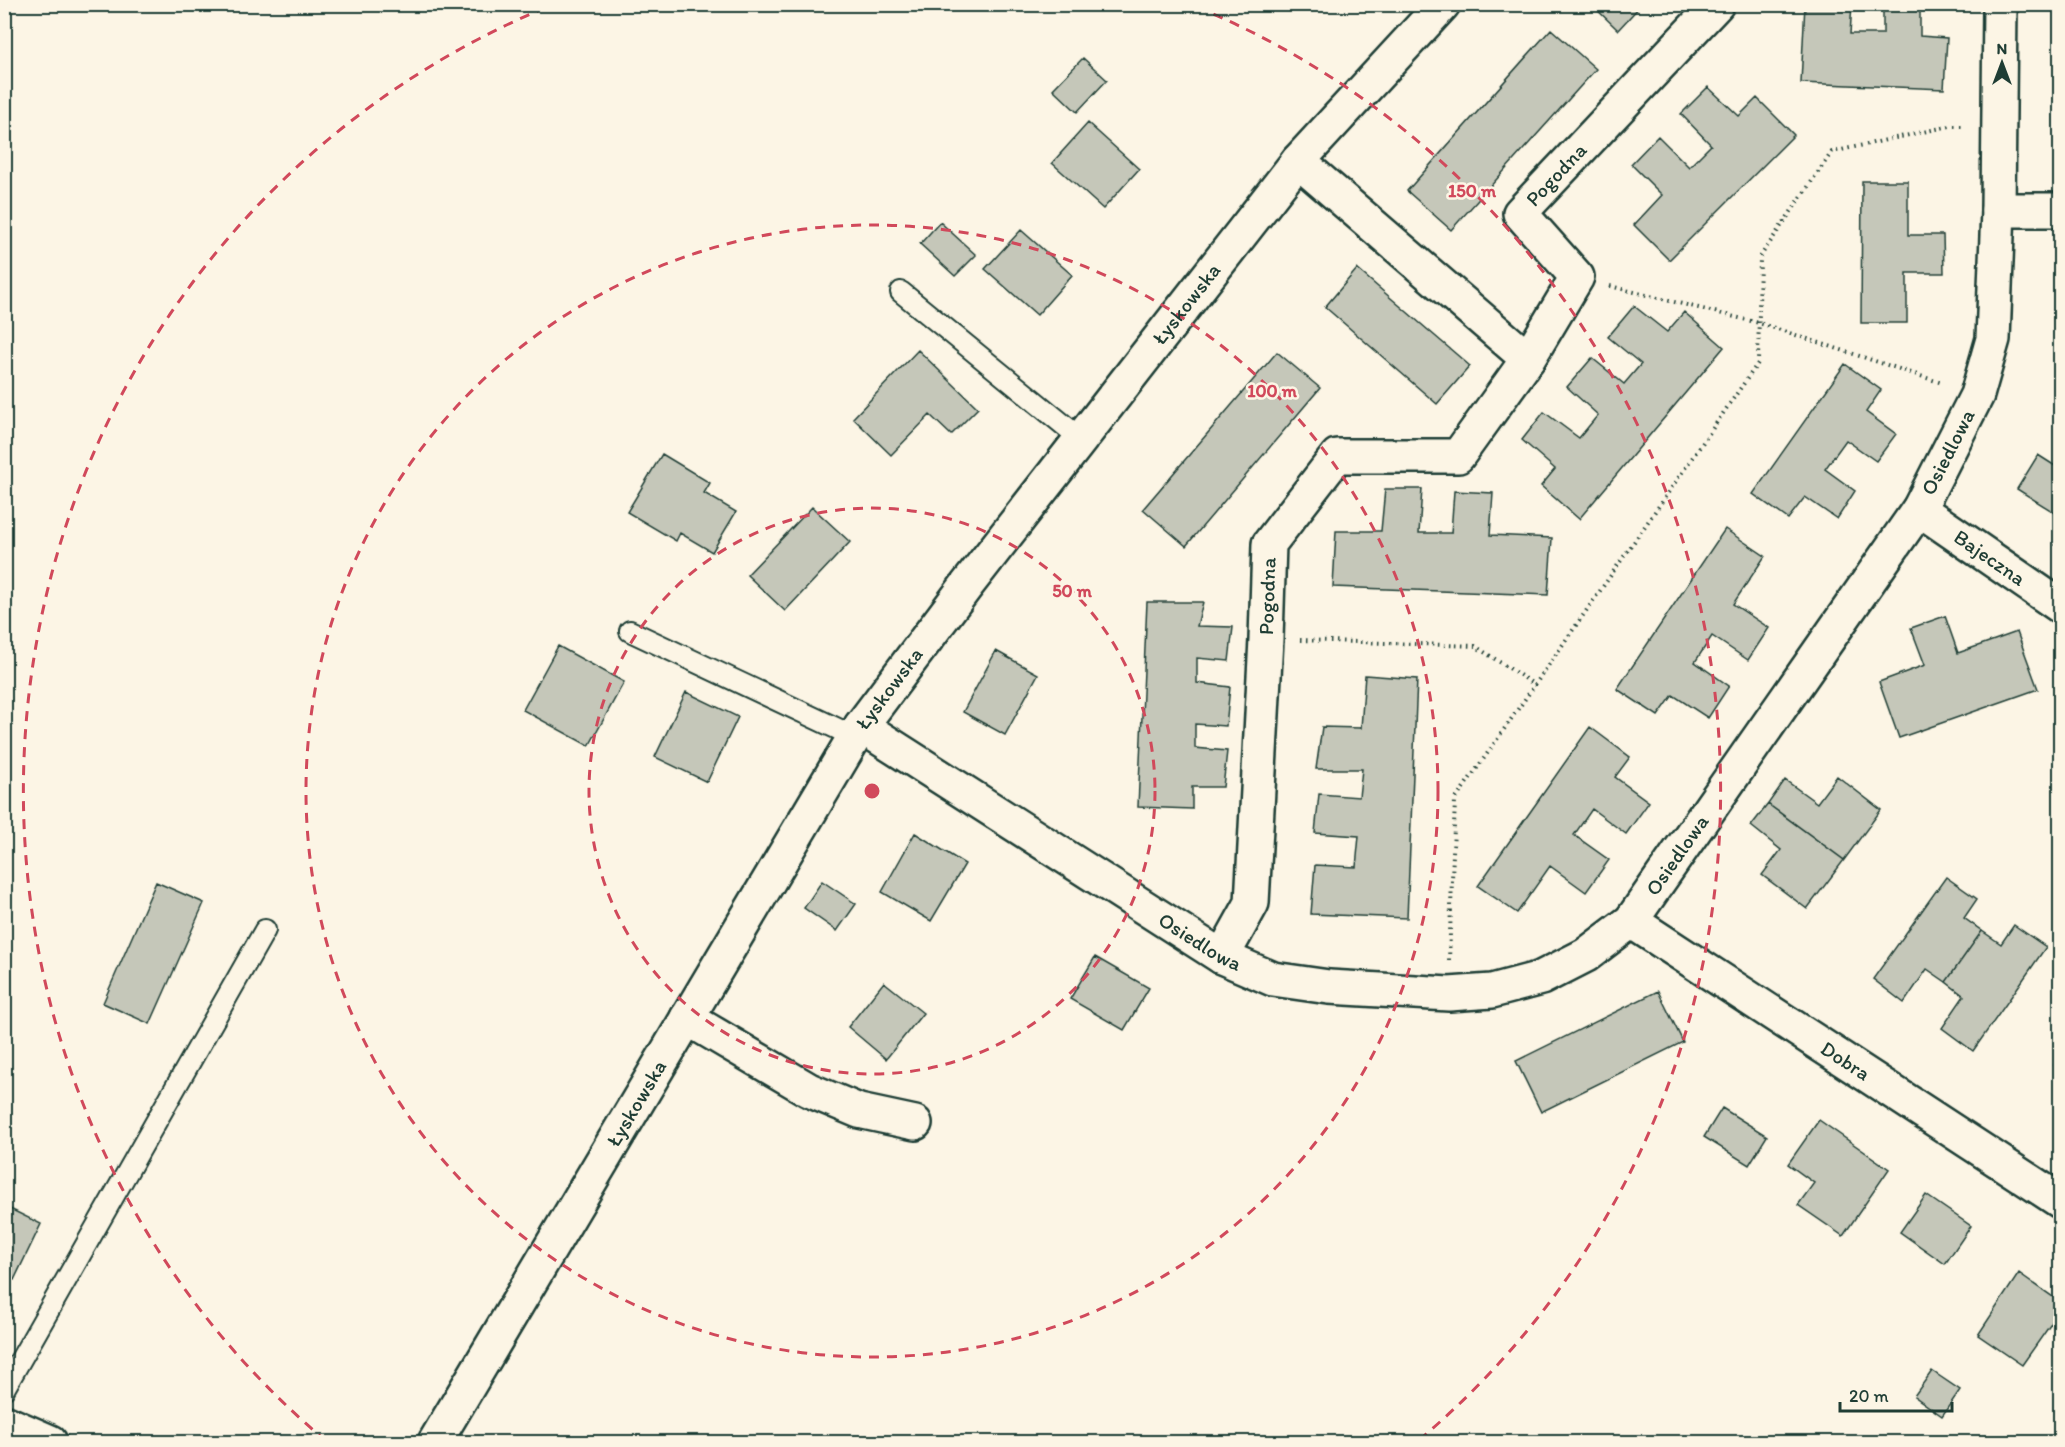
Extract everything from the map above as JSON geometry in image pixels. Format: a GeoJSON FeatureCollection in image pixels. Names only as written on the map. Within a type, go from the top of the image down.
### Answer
{"type":"FeatureCollection","features":[{"type":"Feature","properties":{"kind":"street","name":"Łyskowska"},"geometry":{"type":"LineString","coordinates":[[435,1443],[858,731],[967,585],[1298,161],[1443,4]]}},
{"type":"Feature","properties":{"kind":"street","name":"Pogodna"},"geometry":{"type":"LineString","coordinates":[[1222,957],[1252,903],[1269,544],[1337,456],[1458,456],[1528,359],[1577,277],[1520,213],[1717,4]]}},
{"type":"Feature","properties":{"kind":"street","name":"Osiedlowa"},"geometry":{"type":"LineString","coordinates":[[858,731],[1222,957],[1273,979],[1329,987],[1449,994],[1492,991],[1541,978],[1586,955],[1631,921],[1919,509],[1977,394],[1993,339],[1998,210],[2000,4]]}},
{"type":"Feature","properties":{"kind":"street"},"geometry":{"type":"LineString","coordinates":[[1298,161],[1528,359]]}},
{"type":"Feature","properties":{"kind":"street"},"geometry":{"type":"LineString","coordinates":[[1998,210],[2061,210]]}},
{"type":"Feature","properties":{"kind":"street","name":"Bajeczna"},"geometry":{"type":"LineString","coordinates":[[1919,509],[2061,606]]}},
{"type":"Feature","properties":{"kind":"street","name":"Dobra"},"geometry":{"type":"LineString","coordinates":[[1631,921],[2061,1201]]}},
{"type":"Feature","properties":{"kind":"street"},"geometry":{"type":"LineString","coordinates":[[687,1018],[809,1090],[859,1111],[915,1123]]}},
{"type":"Feature","properties":{"kind":"street"},"geometry":{"type":"LineString","coordinates":[[4,1422],[50,1443]]}},
{"type":"Feature","properties":{"kind":"lane"},"geometry":{"type":"LineString","coordinates":[[902,292],[1081,439]]}},
{"type":"Feature","properties":{"kind":"lane"},"geometry":{"type":"LineString","coordinates":[[630,631],[858,731]]}},
{"type":"Feature","properties":{"kind":"lane"},"geometry":{"type":"LineString","coordinates":[[4,1389],[265,930]]}},
{"type":"Feature","properties":{"kind":"path"},"geometry":{"type":"LineString","coordinates":[[1449,994],[1455,800],[1758,363],[1760,257],[1832,152],[1950,126],[1998,124]]}},
{"type":"Feature","properties":{"kind":"path"},"geometry":{"type":"LineString","coordinates":[[1577,277],[1759,323],[1977,394]]}},
{"type":"Feature","properties":{"kind":"path"},"geometry":{"type":"LineString","coordinates":[[1266,639],[1475,646],[1535,685]]}},
{"type":"Feature","properties":{"kind":"building"},"geometry":{"type":"Polygon","coordinates":[[[1591,4],[1642,4],[1618,30],[1591,4]]]}},
{"type":"Feature","properties":{"kind":"building"},"geometry":{"type":"Polygon","coordinates":[[[1805,4],[1852,4],[1850,34],[1883,34],[1883,4],[1920,4],[1920,36],[1947,38],[1944,89],[1801,83],[1805,4]]]}},
{"type":"Feature","properties":{"kind":"building"},"geometry":{"type":"Polygon","coordinates":[[[1551,29],[1596,69],[1451,230],[1407,191],[1551,29]]]}},
{"type":"Feature","properties":{"kind":"building"},"geometry":{"type":"Polygon","coordinates":[[[1083,58],[1107,80],[1077,112],[1053,89],[1083,58]]]}},
{"type":"Feature","properties":{"kind":"building"},"geometry":{"type":"Polygon","coordinates":[[[1708,87],[1739,116],[1757,98],[1794,135],[1669,260],[1634,225],[1662,195],[1631,164],[1658,136],[1689,167],[1711,145],[1681,114],[1708,87]]]}},
{"type":"Feature","properties":{"kind":"building"},"geometry":{"type":"Polygon","coordinates":[[[1088,123],[1139,169],[1103,209],[1052,163],[1088,123]]]}},
{"type":"Feature","properties":{"kind":"building"},"geometry":{"type":"Polygon","coordinates":[[[1862,181],[1908,181],[1908,235],[1943,235],[1944,273],[1907,273],[1907,323],[1861,323],[1862,181]]]}},
{"type":"Feature","properties":{"kind":"building"},"geometry":{"type":"Polygon","coordinates":[[[940,222],[976,255],[955,276],[920,244],[940,222]]]}},
{"type":"Feature","properties":{"kind":"building"},"geometry":{"type":"Polygon","coordinates":[[[1021,230],[1072,275],[1037,315],[985,269],[1021,230]]]}},
{"type":"Feature","properties":{"kind":"building"},"geometry":{"type":"Polygon","coordinates":[[[1357,269],[1470,366],[1437,404],[1325,307],[1357,269]]]}},
{"type":"Feature","properties":{"kind":"building"},"geometry":{"type":"Polygon","coordinates":[[[1634,306],[1667,332],[1684,312],[1724,347],[1579,519],[1541,486],[1555,469],[1522,440],[1544,412],[1579,438],[1598,415],[1567,387],[1592,358],[1624,384],[1641,364],[1608,337],[1634,306]]]}},
{"type":"Feature","properties":{"kind":"building"},"geometry":{"type":"Polygon","coordinates":[[[918,350],[978,408],[951,435],[930,415],[891,455],[853,418],[918,350]]]}},
{"type":"Feature","properties":{"kind":"building"},"geometry":{"type":"Polygon","coordinates":[[[1277,352],[1320,388],[1186,546],[1143,509],[1277,352]]]}},
{"type":"Feature","properties":{"kind":"building"},"geometry":{"type":"Polygon","coordinates":[[[1845,364],[1881,390],[1866,412],[1896,434],[1876,461],[1846,440],[1825,469],[1855,491],[1837,519],[1805,497],[1788,519],[1753,494],[1845,364]]]}},
{"type":"Feature","properties":{"kind":"building"},"geometry":{"type":"Polygon","coordinates":[[[662,454],[710,483],[704,493],[736,512],[712,552],[680,533],[676,541],[627,512],[662,454]]]}},
{"type":"Feature","properties":{"kind":"building"},"geometry":{"type":"Polygon","coordinates":[[[2038,455],[2060,469],[2060,516],[2017,489],[2038,455]]]}},
{"type":"Feature","properties":{"kind":"building"},"geometry":{"type":"Polygon","coordinates":[[[1385,489],[1422,489],[1419,533],[1451,533],[1454,491],[1493,493],[1490,535],[1552,538],[1548,595],[1333,587],[1336,531],[1381,531],[1385,489]]]}},
{"type":"Feature","properties":{"kind":"building"},"geometry":{"type":"Polygon","coordinates":[[[812,507],[850,542],[785,611],[747,575],[812,507]]]}},
{"type":"Feature","properties":{"kind":"building"},"geometry":{"type":"Polygon","coordinates":[[[1725,529],[1765,556],[1733,604],[1769,628],[1748,660],[1712,636],[1695,662],[1729,686],[1708,718],[1673,695],[1658,716],[1617,689],[1725,529]]]}},
{"type":"Feature","properties":{"kind":"building"},"geometry":{"type":"Polygon","coordinates":[[[2060,536],[2060,548],[2055,545],[2060,536]]]}},
{"type":"Feature","properties":{"kind":"building"},"geometry":{"type":"Polygon","coordinates":[[[1147,602],[1203,602],[1197,626],[1233,627],[1229,661],[1197,658],[1197,683],[1230,687],[1226,726],[1195,724],[1195,748],[1227,751],[1223,787],[1192,787],[1192,809],[1138,807],[1147,602]]]}},
{"type":"Feature","properties":{"kind":"building"},"geometry":{"type":"Polygon","coordinates":[[[1945,616],[1958,653],[2017,632],[2038,689],[1899,738],[1879,682],[1925,665],[1911,628],[1945,616]]]}},
{"type":"Feature","properties":{"kind":"building"},"geometry":{"type":"Polygon","coordinates":[[[558,646],[624,682],[589,746],[523,710],[558,646]]]}},
{"type":"Feature","properties":{"kind":"building"},"geometry":{"type":"Polygon","coordinates":[[[996,651],[1038,674],[1005,735],[963,712],[996,651]]]}},
{"type":"Feature","properties":{"kind":"building"},"geometry":{"type":"Polygon","coordinates":[[[1365,675],[1417,679],[1407,918],[1311,914],[1315,865],[1356,867],[1359,836],[1315,833],[1319,794],[1359,797],[1362,769],[1316,769],[1322,727],[1361,728],[1365,675]]]}},
{"type":"Feature","properties":{"kind":"building"},"geometry":{"type":"Polygon","coordinates":[[[686,692],[738,717],[707,782],[655,757],[686,692]]]}},
{"type":"Feature","properties":{"kind":"building"},"geometry":{"type":"Polygon","coordinates":[[[1590,727],[1630,757],[1615,777],[1649,802],[1626,834],[1592,809],[1574,835],[1609,860],[1586,892],[1550,866],[1517,913],[1478,886],[1590,727]]]}},
{"type":"Feature","properties":{"kind":"building"},"geometry":{"type":"Polygon","coordinates":[[[1837,776],[1881,810],[1844,860],[1768,804],[1785,780],[1817,803],[1837,776]]]}},
{"type":"Feature","properties":{"kind":"building"},"geometry":{"type":"Polygon","coordinates":[[[1768,804],[1844,860],[1807,909],[1762,875],[1781,850],[1751,826],[1768,804]]]}},
{"type":"Feature","properties":{"kind":"building"},"geometry":{"type":"Polygon","coordinates":[[[915,833],[965,864],[931,921],[882,892],[915,833]]]}},
{"type":"Feature","properties":{"kind":"building"},"geometry":{"type":"Polygon","coordinates":[[[1946,877],[1977,899],[1964,918],[1982,931],[1946,982],[1927,969],[1904,1003],[1873,979],[1946,877]]]}},
{"type":"Feature","properties":{"kind":"building"},"geometry":{"type":"Polygon","coordinates":[[[822,881],[856,904],[837,931],[804,908],[822,881]]]}},
{"type":"Feature","properties":{"kind":"building"},"geometry":{"type":"Polygon","coordinates":[[[156,882],[204,903],[150,1024],[103,1003],[156,882]]]}},
{"type":"Feature","properties":{"kind":"building"},"geometry":{"type":"Polygon","coordinates":[[[2014,925],[2046,947],[1973,1051],[1942,1028],[1964,996],[1946,982],[1982,931],[2001,944],[2014,925]]]}},
{"type":"Feature","properties":{"kind":"building"},"geometry":{"type":"Polygon","coordinates":[[[1095,957],[1149,988],[1124,1030],[1070,999],[1095,957]]]}},
{"type":"Feature","properties":{"kind":"building"},"geometry":{"type":"Polygon","coordinates":[[[884,982],[923,1013],[886,1059],[848,1027],[884,982]]]}},
{"type":"Feature","properties":{"kind":"building"},"geometry":{"type":"Polygon","coordinates":[[[1658,991],[1683,1042],[1541,1112],[1516,1061],[1658,991]]]}},
{"type":"Feature","properties":{"kind":"building"},"geometry":{"type":"Polygon","coordinates":[[[2060,1056],[2060,1069],[2054,1065],[2060,1056]]]}},
{"type":"Feature","properties":{"kind":"building"},"geometry":{"type":"Polygon","coordinates":[[[1722,1108],[1767,1136],[1749,1165],[1704,1137],[1722,1108]]]}},
{"type":"Feature","properties":{"kind":"building"},"geometry":{"type":"Polygon","coordinates":[[[1819,1120],[1889,1169],[1843,1236],[1798,1205],[1814,1183],[1788,1164],[1819,1120]]]}},
{"type":"Feature","properties":{"kind":"building"},"geometry":{"type":"Polygon","coordinates":[[[1926,1195],[1971,1226],[1945,1264],[1900,1232],[1926,1195]]]}},
{"type":"Feature","properties":{"kind":"building"},"geometry":{"type":"Polygon","coordinates":[[[4,1206],[41,1224],[14,1280],[4,1275],[4,1206]]]}},
{"type":"Feature","properties":{"kind":"building"},"geometry":{"type":"Polygon","coordinates":[[[2019,1273],[2060,1302],[2060,1311],[2022,1365],[1978,1335],[2019,1273]]]}},
{"type":"Feature","properties":{"kind":"building"},"geometry":{"type":"Polygon","coordinates":[[[1932,1371],[1960,1390],[1942,1416],[1914,1396],[1932,1371]]]}}]}
